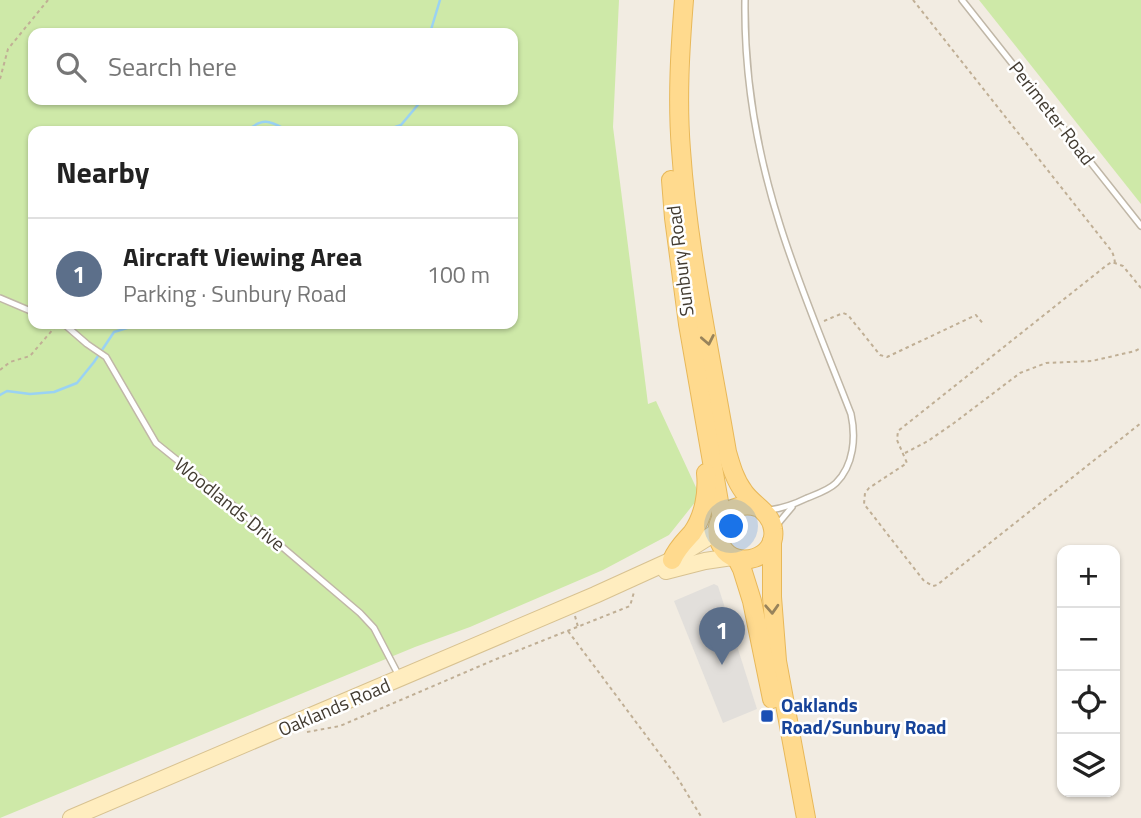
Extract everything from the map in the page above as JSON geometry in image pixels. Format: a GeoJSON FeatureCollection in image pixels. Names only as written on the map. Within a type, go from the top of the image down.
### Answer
{"type":"FeatureCollection","features":[{"type":"Feature","properties":{"kind":"main road","name":"Sunbury Road"},"geometry":{"type":"LineString","coordinates":[[675,0],[668,113],[674,218],[720,525]]}},
{"type":"Feature","properties":{"kind":"main road","name":"Sunbury Road"},"geometry":{"type":"LineString","coordinates":[[684,0],[680,52],[680,147],[694,261],[727,452],[736,479],[760,509]]}},
{"type":"Feature","properties":{"kind":"main road"},"geometry":{"type":"LineString","coordinates":[[674,564],[676,550],[696,527],[707,487],[694,397],[688,324]]}},
{"type":"Feature","properties":{"kind":"main road"},"geometry":{"type":"LineString","coordinates":[[749,505],[760,509],[771,519],[776,660],[804,818],[780,740],[749,591],[734,558],[721,546],[720,525],[733,507],[749,505]]}},
{"type":"Feature","properties":{"kind":"main road","name":"Oaklands Road"},"geometry":{"type":"LineString","coordinates":[[595,595],[674,564],[720,525]]}},
{"type":"Feature","properties":{"kind":"main road"},"geometry":{"type":"LineString","coordinates":[[734,558],[746,560],[762,555],[768,549],[773,536]]}},
{"type":"Feature","properties":{"kind":"main road","name":"Oaklands Road"},"geometry":{"type":"LineString","coordinates":[[71,818],[674,564],[734,558]]}},
{"type":"Feature","properties":{"kind":"lane"},"geometry":{"type":"LineString","coordinates":[[745,0],[745,28],[754,116],[764,167],[780,225],[851,414],[854,440],[845,471],[828,489],[779,509],[760,509]]}},
{"type":"Feature","properties":{"kind":"lane","name":"Perimeter Road"},"geometry":{"type":"LineString","coordinates":[[962,0],[1141,226]]}},
{"type":"Feature","properties":{"kind":"lane"},"geometry":{"type":"LineString","coordinates":[[0,298],[28,310]]}},
{"type":"Feature","properties":{"kind":"lane","name":"Woodlands Drive"},"geometry":{"type":"LineString","coordinates":[[70,329],[106,357],[156,443],[360,613],[374,628],[400,679]]}},
{"type":"Feature","properties":{"kind":"lane"},"geometry":{"type":"LineString","coordinates":[[773,536],[788,510],[797,503]]}},
{"type":"Feature","properties":{"kind":"path"},"geometry":{"type":"LineString","coordinates":[[0,79],[8,49],[48,0]]}},
{"type":"Feature","properties":{"kind":"path"},"geometry":{"type":"LineString","coordinates":[[913,0],[1110,249],[1115,263]]}},
{"type":"Feature","properties":{"kind":"path"},"geometry":{"type":"LineString","coordinates":[[1141,288],[1126,269],[1115,263],[1107,265],[905,424],[897,435],[907,463],[869,488],[865,493],[864,504],[924,581],[928,585],[937,585],[1141,423]]}},
{"type":"Feature","properties":{"kind":"path"},"geometry":{"type":"LineString","coordinates":[[816,324],[843,313],[880,355],[887,357],[976,315],[984,325]]}},
{"type":"Feature","properties":{"kind":"path"},"geometry":{"type":"LineString","coordinates":[[0,370],[10,362],[30,356],[53,329]]}},
{"type":"Feature","properties":{"kind":"path"},"geometry":{"type":"LineString","coordinates":[[903,454],[928,441],[1020,373],[1046,363],[1092,361],[1141,348]]}},
{"type":"Feature","properties":{"kind":"path"},"geometry":{"type":"LineString","coordinates":[[301,732],[340,726],[494,660],[630,607],[636,581]]}},
{"type":"Feature","properties":{"kind":"path"},"geometry":{"type":"LineString","coordinates":[[568,631],[677,777],[702,818]]}},
{"type":"Feature","properties":{"kind":"green space"},"geometry":{"type":"Polygon","coordinates":[[[0,0],[619,0],[613,127],[648,404],[656,401],[700,496],[669,535],[603,570],[470,627],[415,647],[0,818],[0,0]]]}},
{"type":"Feature","properties":{"kind":"green space"},"geometry":{"type":"Polygon","coordinates":[[[979,0],[1141,0],[1141,204],[979,0]]]}},
{"type":"Feature","properties":{"kind":"shaded area"},"geometry":{"type":"Polygon","coordinates":[[[714,584],[718,586],[757,709],[723,723],[674,601],[714,584]]]}},
{"type":"Feature","properties":{"kind":"waterway"},"geometry":{"type":"LineString","coordinates":[[432,28],[440,0]]}},
{"type":"Feature","properties":{"kind":"waterway"},"geometry":{"type":"LineString","coordinates":[[398,126],[418,105]]}},
{"type":"Feature","properties":{"kind":"waterway"},"geometry":{"type":"LineString","coordinates":[[253,126],[263,122],[279,126]]}},
{"type":"Feature","properties":{"kind":"waterway"},"geometry":{"type":"LineString","coordinates":[[0,395],[7,391],[30,394],[54,392],[77,383],[114,332],[124,329]]}},
{"type":"Feature","properties":{"kind":"place","name":"Aircraft Viewing Area"},"geometry":{"type":"Point","coordinates":[722,665]}},
{"type":"Feature","properties":{"kind":"place","name":"Oaklands Road/Sunbury Road"},"geometry":{"type":"Point","coordinates":[767,716]}}]}
